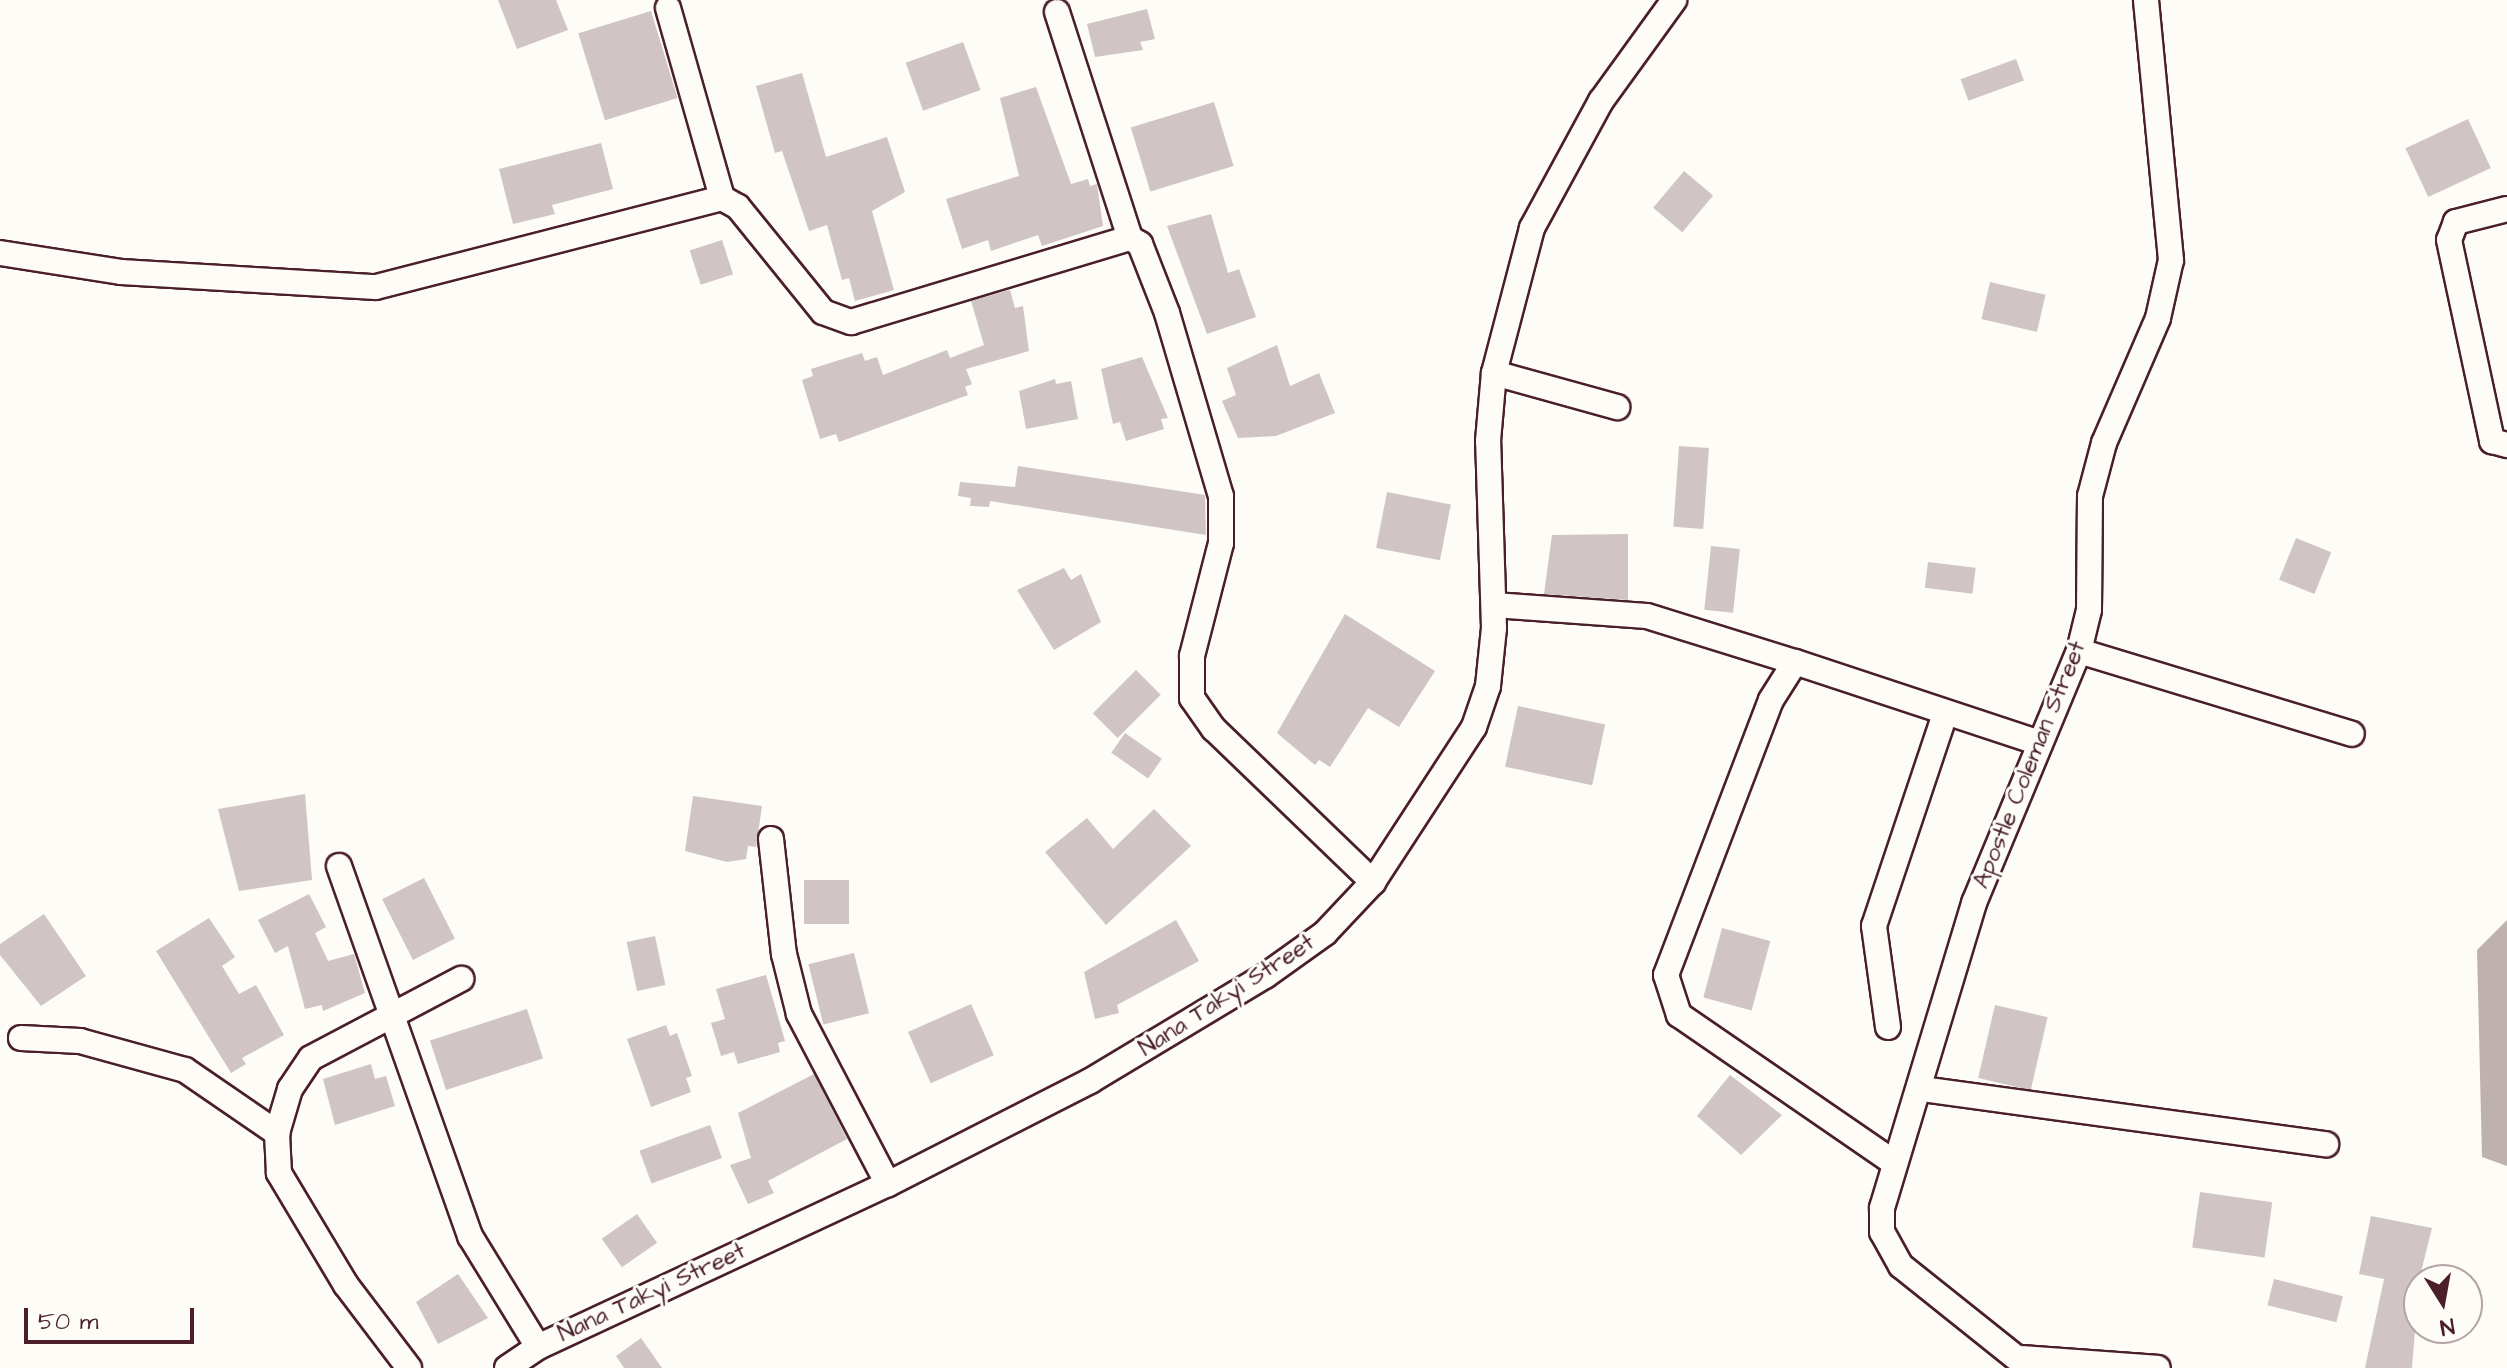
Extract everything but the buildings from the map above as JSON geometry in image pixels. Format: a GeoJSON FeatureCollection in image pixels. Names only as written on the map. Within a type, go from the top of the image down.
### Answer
{"type":"FeatureCollection","features":[{"type":"Feature","properties":{"kind":"street","name":"Nana Takyi Street"},"geometry":{"type":"LineString","coordinates":[[507,1368],[538,1347],[888,1184],[1205,1015],[1325,933],[1373,882],[1474,727],[1488,686],[1494,605],[1488,441],[1494,373],[1532,228],[1560,166],[1674,0]]}},
{"type":"Feature","properties":{"kind":"street","name":"Apostle Coleman Street"},"geometry":{"type":"LineString","coordinates":[[2026,1363],[1949,1306],[1888,1249],[1882,1208],[1893,1162],[1922,1089],[1974,903],[2037,742],[2079,651],[2089,610],[2090,496],[2104,443],[2158,318],[2171,260],[2146,0]]}},
{"type":"Feature","properties":{"kind":"street"},"geometry":{"type":"LineString","coordinates":[[668,8],[722,198]]}},
{"type":"Feature","properties":{"kind":"street"},"geometry":{"type":"LineString","coordinates":[[1057,12],[1130,238],[1140,244],[1167,313],[1221,496],[1221,543],[1192,656],[1192,698],[1214,729],[1373,882]]}},
{"type":"Feature","properties":{"kind":"street"},"geometry":{"type":"LineString","coordinates":[[0,253],[121,272],[376,287],[722,198],[738,207],[823,312],[851,322],[1130,238]]}},
{"type":"Feature","properties":{"kind":"street"},"geometry":{"type":"LineString","coordinates":[[2507,209],[2456,222],[2449,240],[2492,441],[2507,445]]}},
{"type":"Feature","properties":{"kind":"street"},"geometry":{"type":"LineString","coordinates":[[1494,373],[1617,407]]}},
{"type":"Feature","properties":{"kind":"street"},"geometry":{"type":"LineString","coordinates":[[1494,605],[1647,616],[2037,742]]}},
{"type":"Feature","properties":{"kind":"street"},"geometry":{"type":"LineString","coordinates":[[2079,651],[2352,734]]}},
{"type":"Feature","properties":{"kind":"street"},"geometry":{"type":"LineString","coordinates":[[1795,662],[1771,700],[1666,975],[1670,998],[1679,1015],[1893,1162]]}},
{"type":"Feature","properties":{"kind":"street"},"geometry":{"type":"LineString","coordinates":[[1888,1027],[1874,926],[1945,714]]}},
{"type":"Feature","properties":{"kind":"street"},"geometry":{"type":"LineString","coordinates":[[771,839],[784,954],[799,1014],[888,1184]]}},
{"type":"Feature","properties":{"kind":"street"},"geometry":{"type":"LineString","coordinates":[[339,866],[397,1017],[470,1236],[538,1347]]}},
{"type":"Feature","properties":{"kind":"street"},"geometry":{"type":"LineString","coordinates":[[409,1368],[346,1285],[279,1173],[277,1133],[290,1089],[311,1058],[335,1041],[397,1017],[461,979]]}},
{"type":"Feature","properties":{"kind":"street"},"geometry":{"type":"LineString","coordinates":[[21,1038],[80,1041],[185,1070],[277,1133]]}},
{"type":"Feature","properties":{"kind":"street"},"geometry":{"type":"LineString","coordinates":[[1922,1089],[2326,1144]]}},
{"type":"Feature","properties":{"kind":"street"},"geometry":{"type":"LineString","coordinates":[[2026,1363],[2158,1368]]}},
{"type":"Feature","properties":{"kind":"shaded area"},"geometry":{"type":"Polygon","coordinates":[[[2507,920],[2507,1166],[2482,1157],[2477,950],[2507,920]]]}}]}
